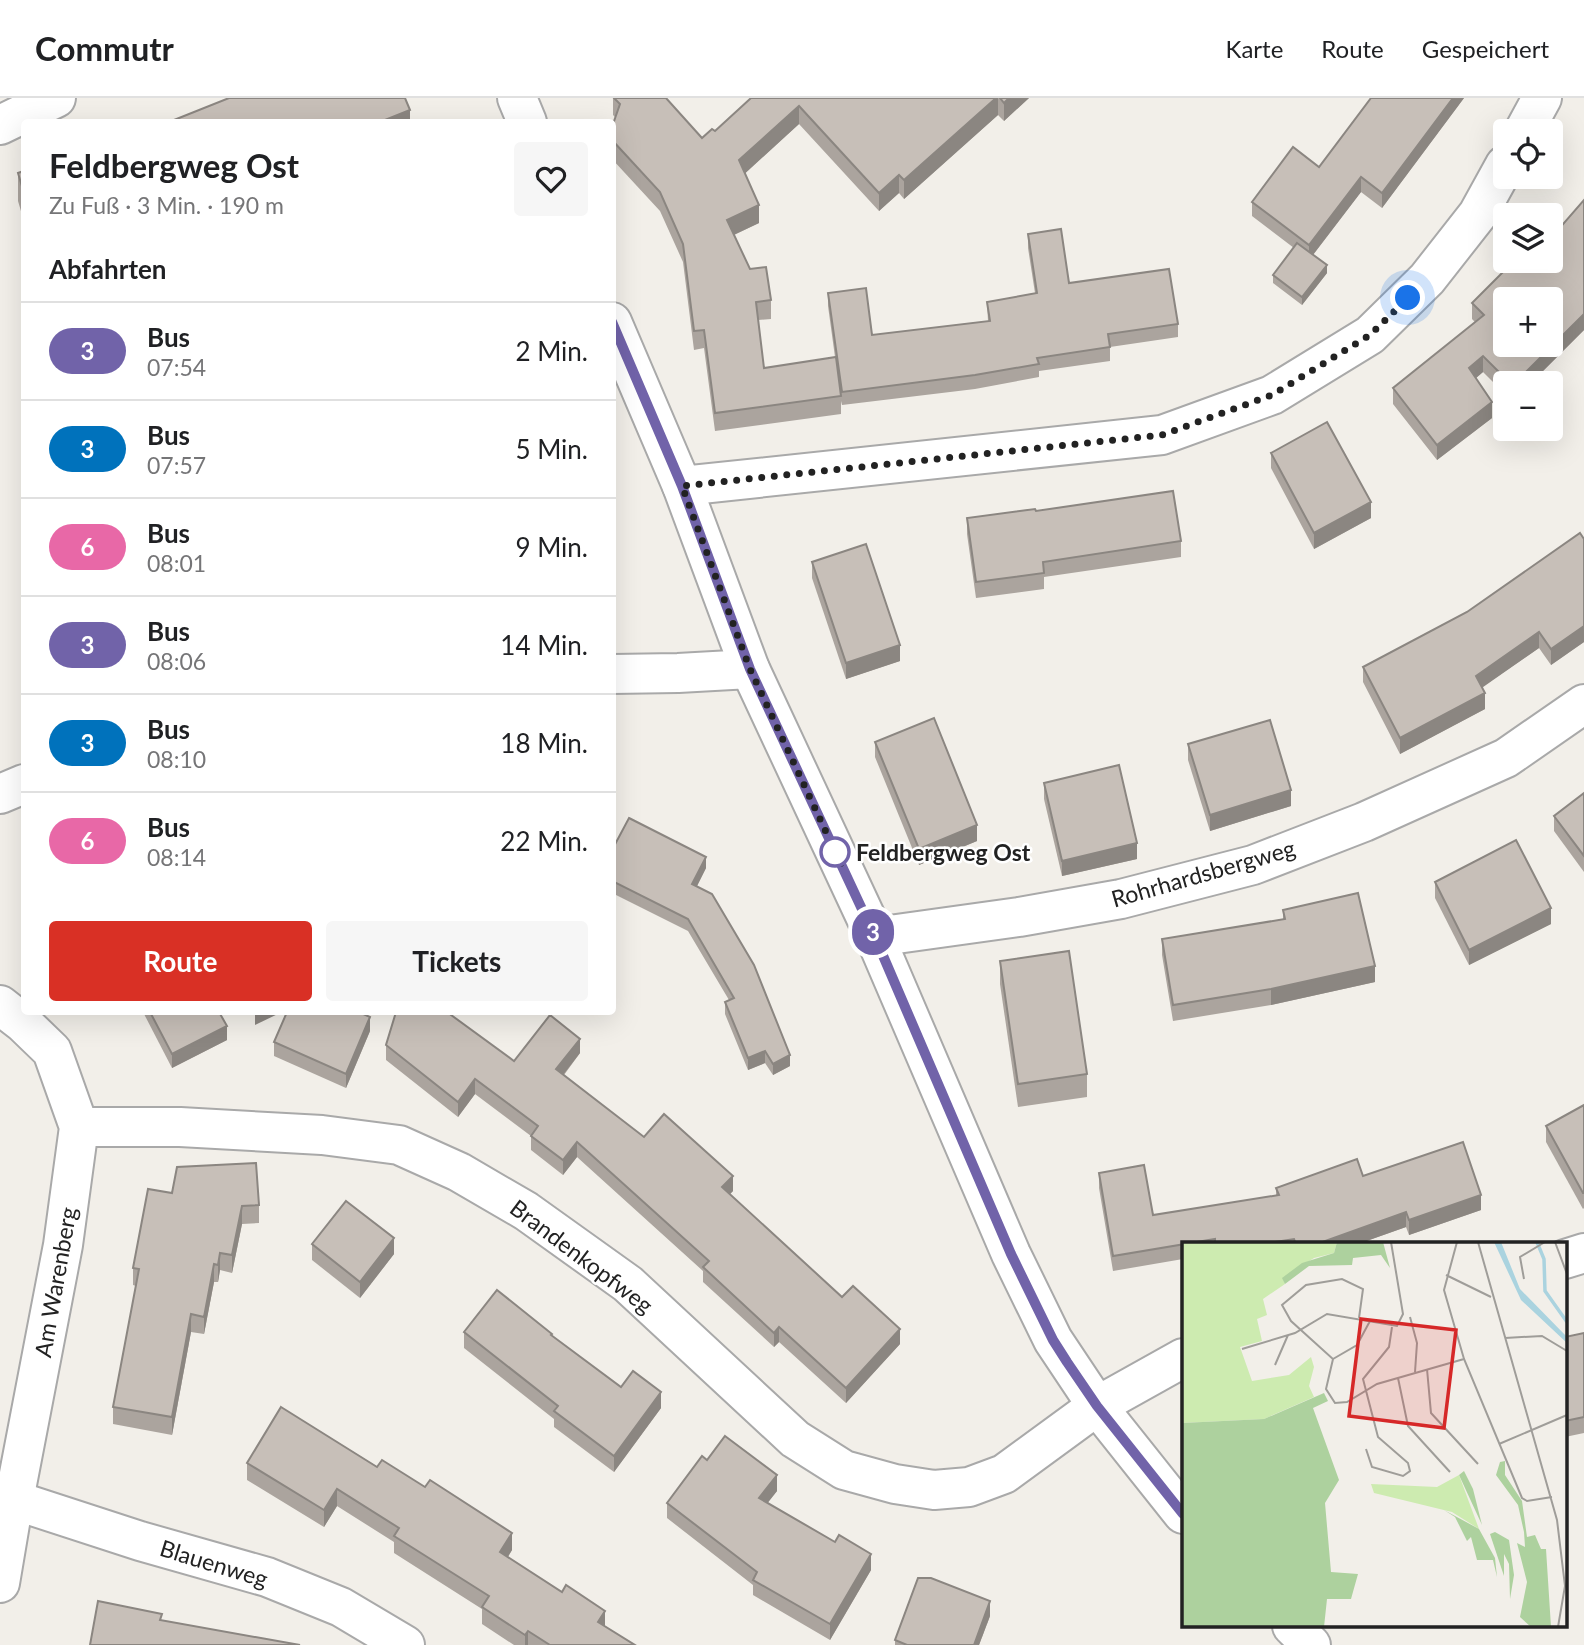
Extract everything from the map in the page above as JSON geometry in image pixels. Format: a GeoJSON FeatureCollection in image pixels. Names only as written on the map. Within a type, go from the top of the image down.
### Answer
{"type":"FeatureCollection","features":[{"type":"Feature","properties":{"kind":"street"},"geometry":{"type":"LineString","coordinates":[[0,125],[56,98]]}},
{"type":"Feature","properties":{"kind":"street"},"geometry":{"type":"LineString","coordinates":[[517,98],[526,119]]}},
{"type":"Feature","properties":{"kind":"street"},"geometry":{"type":"LineString","coordinates":[[1531,119],[1542,98]]}},
{"type":"Feature","properties":{"kind":"street"},"geometry":{"type":"LineString","coordinates":[[682,486],[1162,435],[1272,395],[1370,335],[1427,279],[1478,214],[1493,187]]}},
{"type":"Feature","properties":{"kind":"street"},"geometry":{"type":"LineString","coordinates":[[616,331],[682,486],[750,669],[875,937],[1011,1254],[1053,1340],[1097,1406],[1182,1513]]}},
{"type":"Feature","properties":{"kind":"street"},"geometry":{"type":"LineString","coordinates":[[616,674],[750,669]]}},
{"type":"Feature","properties":{"kind":"street","name":"Rohrhardsbergweg"},"geometry":{"type":"LineString","coordinates":[[875,937],[1019,917],[1121,899],[1253,865],[1364,822],[1506,758],[1584,705]]}},
{"type":"Feature","properties":{"kind":"street"},"geometry":{"type":"LineString","coordinates":[[0,794],[21,785]]}},
{"type":"Feature","properties":{"kind":"street","name":"Am Warenberg"},"geometry":{"type":"LineString","coordinates":[[0,1005],[52,1051],[79,1127],[64,1245],[0,1583]]}},
{"type":"Feature","properties":{"kind":"street","name":"Brandenkopfweg"},"geometry":{"type":"LineString","coordinates":[[79,1127],[180,1127],[322,1135],[399,1145],[447,1166],[526,1210],[628,1284],[795,1439],[844,1470],[895,1484],[934,1490],[969,1487],[1004,1474],[1097,1406],[1182,1359]]}},
{"type":"Feature","properties":{"kind":"street"},"geometry":{"type":"LineString","coordinates":[[1566,1259],[1584,1253]]}},
{"type":"Feature","properties":{"kind":"street","name":"Blauenweg"},"geometry":{"type":"LineString","coordinates":[[14,1500],[140,1541],[267,1577],[341,1607],[405,1645]]}},
{"type":"Feature","properties":{"kind":"street"},"geometry":{"type":"LineString","coordinates":[[1294,1628],[1311,1645]]}},
{"type":"Feature","properties":{"kind":"building"},"geometry":{"type":"Polygon","coordinates":[[[229,98],[405,98],[410,110],[388,119],[176,119],[229,98]]]}},
{"type":"Feature","properties":{"kind":"building"},"geometry":{"type":"Polygon","coordinates":[[[614,98],[666,98],[702,138],[712,129],[715,131],[751,98],[996,98],[904,180],[899,175],[879,193],[799,106],[739,160],[759,205],[727,220],[750,269],[766,267],[771,300],[756,302],[764,368],[836,357],[841,396],[715,413],[704,330],[694,331],[683,244],[660,192],[616,144],[615,119],[620,104],[614,98]]]}},
{"type":"Feature","properties":{"kind":"building"},"geometry":{"type":"Polygon","coordinates":[[[1371,98],[1453,98],[1382,193],[1361,177],[1309,245],[1252,202],[1293,147],[1319,167],[1371,98]]]}},
{"type":"Feature","properties":{"kind":"building"},"geometry":{"type":"Polygon","coordinates":[[[1584,200],[1584,314],[1563,335],[1563,287],[1493,287],[1493,357],[1541,357],[1527,371],[1498,371],[1483,356],[1469,368],[1492,402],[1437,445],[1393,388],[1484,315],[1472,303],[1502,273],[1563,273],[1563,224],[1584,200]]]}},
{"type":"Feature","properties":{"kind":"building"},"geometry":{"type":"Polygon","coordinates":[[[1061,229],[1069,283],[1169,269],[1178,324],[1108,334],[1110,347],[1037,358],[1039,364],[842,392],[828,293],[866,288],[872,335],[990,321],[987,302],[1037,293],[1028,234],[1061,229]]]}},
{"type":"Feature","properties":{"kind":"building"},"geometry":{"type":"Polygon","coordinates":[[[1297,243],[1327,265],[1302,297],[1273,275],[1297,243]]]}},
{"type":"Feature","properties":{"kind":"building"},"geometry":{"type":"Polygon","coordinates":[[[1327,422],[1371,502],[1314,533],[1271,453],[1327,422]]]}},
{"type":"Feature","properties":{"kind":"building"},"geometry":{"type":"Polygon","coordinates":[[[1173,491],[1181,541],[1043,562],[1044,573],[976,582],[967,518],[1173,491]]]}},
{"type":"Feature","properties":{"kind":"building"},"geometry":{"type":"Polygon","coordinates":[[[1580,533],[1584,539],[1584,626],[1551,649],[1539,632],[1476,676],[1485,693],[1400,738],[1363,667],[1467,612],[1580,533]]]}},
{"type":"Feature","properties":{"kind":"building"},"geometry":{"type":"Polygon","coordinates":[[[866,544],[900,645],[846,663],[812,562],[866,544]]]}},
{"type":"Feature","properties":{"kind":"building"},"geometry":{"type":"Polygon","coordinates":[[[934,718],[977,825],[919,849],[875,742],[934,718]]]}},
{"type":"Feature","properties":{"kind":"building"},"geometry":{"type":"Polygon","coordinates":[[[1270,720],[1291,790],[1210,815],[1188,744],[1270,720]]]}},
{"type":"Feature","properties":{"kind":"building"},"geometry":{"type":"Polygon","coordinates":[[[1119,765],[1137,843],[1062,861],[1044,783],[1119,765]]]}},
{"type":"Feature","properties":{"kind":"building"},"geometry":{"type":"Polygon","coordinates":[[[1584,793],[1584,856],[1554,816],[1584,793]]]}},
{"type":"Feature","properties":{"kind":"building"},"geometry":{"type":"Polygon","coordinates":[[[629,818],[706,857],[692,884],[712,894],[754,965],[790,1055],[773,1064],[765,1051],[748,1058],[725,1002],[734,998],[688,919],[616,883],[616,842],[629,818]]]}},
{"type":"Feature","properties":{"kind":"building"},"geometry":{"type":"Polygon","coordinates":[[[1516,840],[1551,908],[1469,950],[1435,882],[1516,840]]]}},
{"type":"Feature","properties":{"kind":"building"},"geometry":{"type":"Polygon","coordinates":[[[1358,893],[1375,966],[1271,989],[1173,1005],[1162,939],[1285,919],[1283,910],[1358,893]]]}},
{"type":"Feature","properties":{"kind":"building"},"geometry":{"type":"Polygon","coordinates":[[[1069,951],[1087,1074],[1018,1084],[1000,961],[1069,951]]]}},
{"type":"Feature","properties":{"kind":"building"},"geometry":{"type":"Polygon","coordinates":[[[152,1015],[221,1015],[227,1026],[172,1054],[152,1015]]]}},
{"type":"Feature","properties":{"kind":"building"},"geometry":{"type":"Polygon","coordinates":[[[286,1015],[370,1017],[346,1074],[274,1042],[286,1015]]]}},
{"type":"Feature","properties":{"kind":"building"},"geometry":{"type":"Polygon","coordinates":[[[395,1015],[451,1015],[514,1061],[550,1015],[580,1039],[556,1069],[644,1137],[664,1114],[733,1176],[722,1187],[842,1297],[853,1286],[900,1329],[846,1388],[779,1327],[774,1333],[703,1267],[709,1261],[577,1142],[563,1160],[531,1136],[538,1126],[475,1079],[458,1102],[386,1045],[395,1015]]]}},
{"type":"Feature","properties":{"kind":"building"},"geometry":{"type":"Polygon","coordinates":[[[1584,1105],[1584,1193],[1583,1193],[1546,1126],[1584,1105]]]}},
{"type":"Feature","properties":{"kind":"building"},"geometry":{"type":"Polygon","coordinates":[[[1463,1142],[1481,1195],[1409,1220],[1406,1212],[1323,1242],[1295,1242],[1294,1239],[1275,1242],[1215,1242],[1215,1239],[1182,1242],[1182,1244],[1113,1256],[1099,1173],[1144,1165],[1153,1215],[1279,1195],[1276,1188],[1357,1159],[1363,1176],[1463,1142]]]}},
{"type":"Feature","properties":{"kind":"building"},"geometry":{"type":"Polygon","coordinates":[[[256,1163],[259,1205],[242,1206],[232,1255],[220,1253],[218,1265],[214,1264],[204,1317],[191,1314],[172,1417],[113,1407],[139,1269],[133,1268],[148,1189],[172,1193],[177,1167],[256,1163]]]}},
{"type":"Feature","properties":{"kind":"building"},"geometry":{"type":"Polygon","coordinates":[[[346,1201],[394,1238],[360,1282],[312,1244],[346,1201]]]}},
{"type":"Feature","properties":{"kind":"building"},"geometry":{"type":"Polygon","coordinates":[[[497,1290],[551,1335],[621,1387],[633,1371],[661,1392],[614,1456],[554,1411],[558,1406],[464,1332],[497,1290]]]}},
{"type":"Feature","properties":{"kind":"building"},"geometry":{"type":"Polygon","coordinates":[[[1584,1333],[1584,1417],[1566,1421],[1566,1337],[1584,1333]]]}},
{"type":"Feature","properties":{"kind":"building"},"geometry":{"type":"Polygon","coordinates":[[[281,1407],[377,1467],[382,1460],[425,1487],[430,1480],[512,1533],[500,1552],[562,1592],[566,1585],[605,1611],[598,1622],[635,1645],[550,1645],[528,1631],[525,1635],[482,1607],[489,1596],[394,1536],[399,1528],[337,1489],[324,1510],[247,1463],[281,1407]]]}},
{"type":"Feature","properties":{"kind":"building"},"geometry":{"type":"Polygon","coordinates":[[[725,1436],[777,1475],[759,1498],[835,1542],[839,1535],[871,1554],[830,1624],[753,1580],[757,1572],[667,1503],[702,1456],[707,1460],[725,1436]]]}},
{"type":"Feature","properties":{"kind":"building"},"geometry":{"type":"Polygon","coordinates":[[[918,1578],[931,1578],[990,1601],[974,1645],[907,1645],[895,1640],[918,1578]]]}},
{"type":"Feature","properties":{"kind":"building"},"geometry":{"type":"Polygon","coordinates":[[[98,1601],[162,1614],[160,1620],[300,1645],[90,1645],[98,1601]]]}},
{"type":"Feature","properties":{"kind":"bus line","name":"3"},"geometry":{"type":"LineString","coordinates":[[616,331],[682,486],[750,669],[875,937],[1011,1254],[1053,1340],[1067,1362],[1097,1406],[1182,1513]]}},
{"type":"Feature","properties":{"kind":"place","name":"Feldbergweg Ost"},"geometry":{"type":"Point","coordinates":[835,852]}},
{"type":"Feature","properties":{"kind":"route"},"geometry":{"type":"LineString","coordinates":[[835,852],[841,864],[750,669],[682,486],[1162,435],[1272,395],[1370,335],[1408,298]]}}]}
